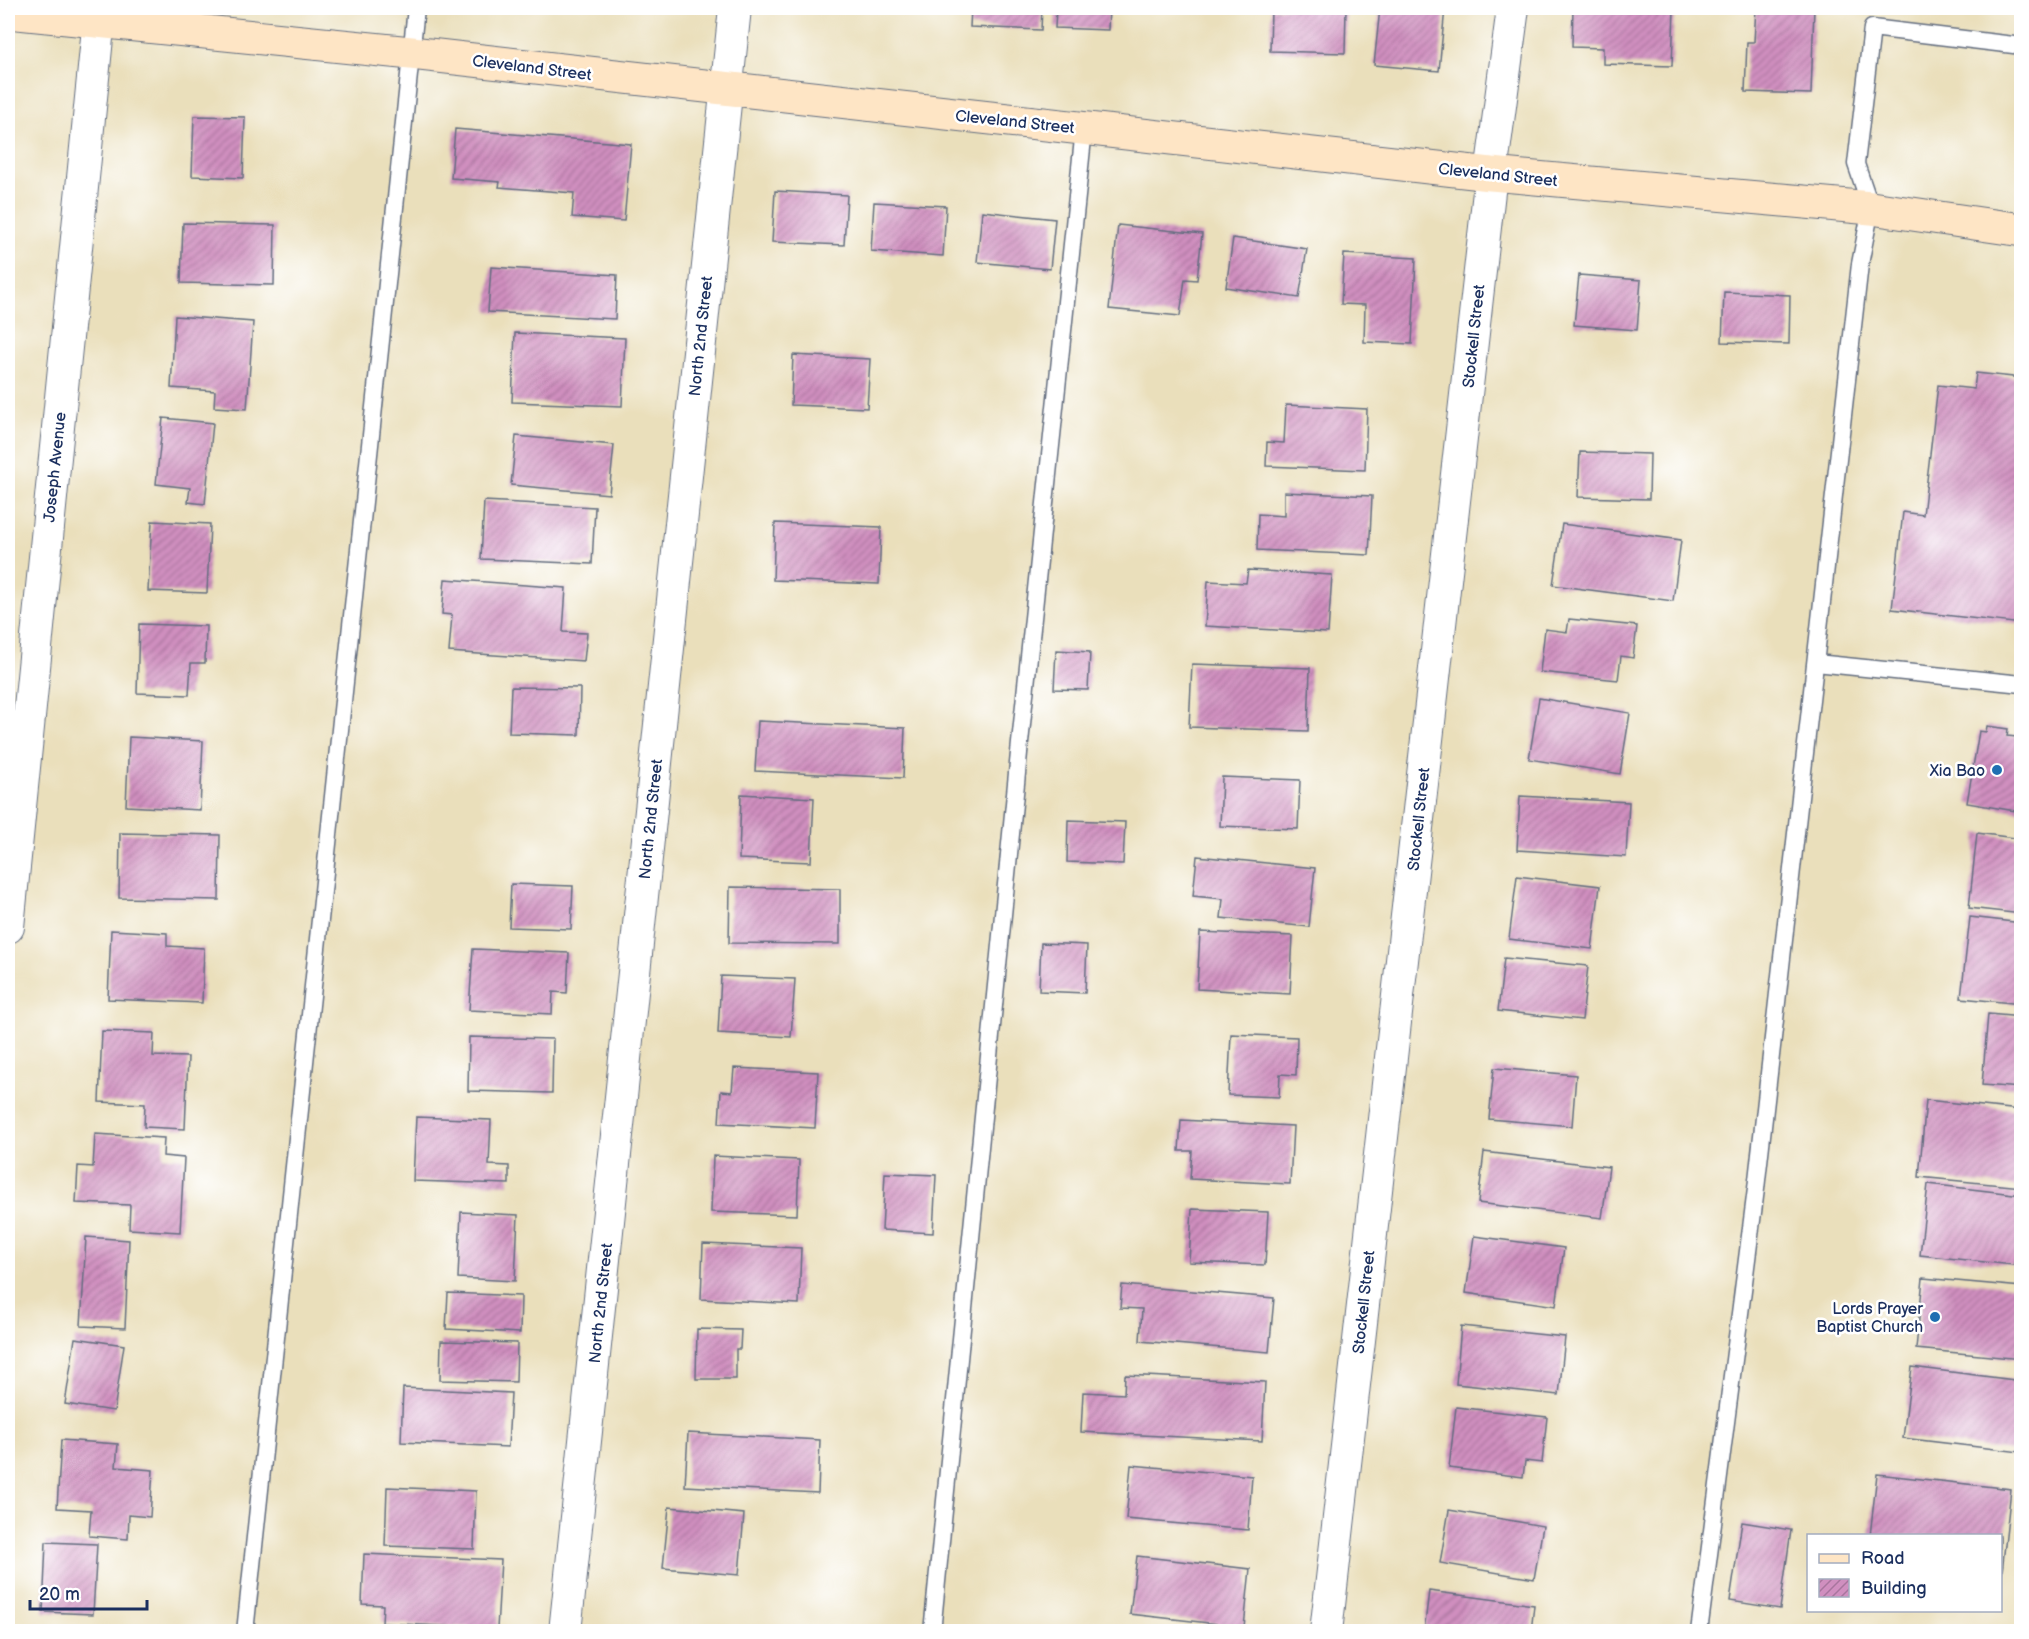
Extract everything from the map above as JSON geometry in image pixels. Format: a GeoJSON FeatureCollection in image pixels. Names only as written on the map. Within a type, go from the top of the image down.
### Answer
{"type":"FeatureCollection","features":[{"type":"Feature","properties":{"kind":"main road","name":"Cleveland Street"},"geometry":{"type":"LineString","coordinates":[[8,12],[99,14],[411,53],[1491,174],[1871,208],[2022,230]]}},
{"type":"Feature","properties":{"kind":"street","name":"North 2nd Street"},"geometry":{"type":"LineString","coordinates":[[566,1632],[735,8]]}},
{"type":"Feature","properties":{"kind":"street","name":"Stockell Street"},"geometry":{"type":"LineString","coordinates":[[1326,1632],[1491,174],[1513,8]]}},
{"type":"Feature","properties":{"kind":"street","name":"Joseph Avenue"},"geometry":{"type":"LineString","coordinates":[[8,927],[99,14]]}},
{"type":"Feature","properties":{"kind":"lane"},"geometry":{"type":"LineString","coordinates":[[245,1632],[416,8]]}},
{"type":"Feature","properties":{"kind":"lane"},"geometry":{"type":"LineString","coordinates":[[1699,1632],[1756,1189],[1860,264],[1871,208],[1856,164],[1872,28],[2022,46]]}},
{"type":"Feature","properties":{"kind":"lane"},"geometry":{"type":"LineString","coordinates":[[932,1632],[1084,129]]}},
{"type":"Feature","properties":{"kind":"lane"},"geometry":{"type":"LineString","coordinates":[[1816,663],[2022,684]]}},
{"type":"Feature","properties":{"kind":"building"},"geometry":{"type":"Polygon","coordinates":[[[971,8],[1042,8],[1041,30],[970,27],[971,8]]]}},
{"type":"Feature","properties":{"kind":"building"},"geometry":{"type":"Polygon","coordinates":[[[1056,8],[1109,8],[1108,30],[1055,28],[1056,8]]]}},
{"type":"Feature","properties":{"kind":"building"},"geometry":{"type":"Polygon","coordinates":[[[1271,8],[1346,8],[1345,53],[1270,51],[1271,8]]]}},
{"type":"Feature","properties":{"kind":"building"},"geometry":{"type":"Polygon","coordinates":[[[1380,8],[1445,8],[1439,71],[1374,65],[1380,8]]]}},
{"type":"Feature","properties":{"kind":"building"},"geometry":{"type":"Polygon","coordinates":[[[1573,8],[1674,8],[1672,66],[1603,64],[1603,48],[1572,47],[1573,8]]]}},
{"type":"Feature","properties":{"kind":"building"},"geometry":{"type":"Polygon","coordinates":[[[1756,8],[1814,8],[1811,94],[1745,92],[1747,42],[1754,42],[1756,8]]]}},
{"type":"Feature","properties":{"kind":"building"},"geometry":{"type":"Polygon","coordinates":[[[194,116],[245,117],[243,178],[192,176],[194,116]]]}},
{"type":"Feature","properties":{"kind":"building"},"geometry":{"type":"Polygon","coordinates":[[[455,129],[631,144],[624,221],[572,217],[574,193],[499,187],[500,182],[451,178],[455,129]]]}},
{"type":"Feature","properties":{"kind":"building"},"geometry":{"type":"Polygon","coordinates":[[[775,191],[847,195],[844,245],[772,242],[775,191]]]}},
{"type":"Feature","properties":{"kind":"building"},"geometry":{"type":"Polygon","coordinates":[[[874,202],[946,206],[943,256],[871,251],[874,202]]]}},
{"type":"Feature","properties":{"kind":"building"},"geometry":{"type":"Polygon","coordinates":[[[982,211],[1055,219],[1050,269],[977,262],[982,211]]]}},
{"type":"Feature","properties":{"kind":"building"},"geometry":{"type":"Polygon","coordinates":[[[183,223],[275,225],[274,285],[181,283],[183,223]]]}},
{"type":"Feature","properties":{"kind":"building"},"geometry":{"type":"Polygon","coordinates":[[[1118,225],[1202,234],[1197,280],[1185,279],[1180,316],[1109,309],[1118,225]]]}},
{"type":"Feature","properties":{"kind":"building"},"geometry":{"type":"Polygon","coordinates":[[[1233,238],[1307,249],[1299,298],[1226,287],[1233,238]]]}},
{"type":"Feature","properties":{"kind":"building"},"geometry":{"type":"Polygon","coordinates":[[[1344,254],[1416,258],[1412,344],[1364,342],[1365,305],[1341,304],[1344,254]]]}},
{"type":"Feature","properties":{"kind":"building"},"geometry":{"type":"Polygon","coordinates":[[[491,267],[617,275],[615,319],[488,312],[491,267]]]}},
{"type":"Feature","properties":{"kind":"building"},"geometry":{"type":"Polygon","coordinates":[[[1579,275],[1641,280],[1637,330],[1574,325],[1579,275]]]}},
{"type":"Feature","properties":{"kind":"building"},"geometry":{"type":"Polygon","coordinates":[[[1724,292],[1790,295],[1789,344],[1722,342],[1724,292]]]}},
{"type":"Feature","properties":{"kind":"building"},"geometry":{"type":"Polygon","coordinates":[[[175,316],[253,322],[247,409],[214,407],[215,391],[171,388],[175,316]]]}},
{"type":"Feature","properties":{"kind":"building"},"geometry":{"type":"Polygon","coordinates":[[[515,333],[625,338],[622,406],[512,402],[515,333]]]}},
{"type":"Feature","properties":{"kind":"building"},"geometry":{"type":"Polygon","coordinates":[[[793,355],[870,359],[867,408],[791,405],[793,355]]]}},
{"type":"Feature","properties":{"kind":"building"},"geometry":{"type":"Polygon","coordinates":[[[1976,373],[2022,378],[2022,624],[1892,609],[1903,512],[1923,515],[1938,385],[1974,389],[1976,373]]]}},
{"type":"Feature","properties":{"kind":"building"},"geometry":{"type":"Polygon","coordinates":[[[1286,405],[1367,409],[1365,470],[1266,466],[1267,442],[1284,443],[1286,405]]]}},
{"type":"Feature","properties":{"kind":"building"},"geometry":{"type":"Polygon","coordinates":[[[163,418],[213,423],[205,504],[188,502],[190,488],[156,484],[163,418]]]}},
{"type":"Feature","properties":{"kind":"building"},"geometry":{"type":"Polygon","coordinates":[[[516,436],[614,445],[609,494],[511,485],[516,436]]]}},
{"type":"Feature","properties":{"kind":"building"},"geometry":{"type":"Polygon","coordinates":[[[1580,452],[1650,454],[1649,499],[1578,497],[1580,452]]]}},
{"type":"Feature","properties":{"kind":"building"},"geometry":{"type":"Polygon","coordinates":[[[1284,492],[1372,496],[1369,555],[1257,550],[1258,514],[1284,516],[1284,492]]]}},
{"type":"Feature","properties":{"kind":"building"},"geometry":{"type":"Polygon","coordinates":[[[484,501],[595,507],[592,564],[481,559],[484,501]]]}},
{"type":"Feature","properties":{"kind":"building"},"geometry":{"type":"Polygon","coordinates":[[[152,521],[210,524],[207,593],[148,591],[152,521]]]}},
{"type":"Feature","properties":{"kind":"building"},"geometry":{"type":"Polygon","coordinates":[[[775,523],[881,527],[879,584],[773,580],[775,523]]]}},
{"type":"Feature","properties":{"kind":"building"},"geometry":{"type":"Polygon","coordinates":[[[1562,524],[1681,540],[1673,601],[1553,585],[1562,524]]]}},
{"type":"Feature","properties":{"kind":"building"},"geometry":{"type":"Polygon","coordinates":[[[1248,570],[1332,575],[1328,633],[1205,626],[1208,581],[1246,583],[1248,570]]]}},
{"type":"Feature","properties":{"kind":"building"},"geometry":{"type":"Polygon","coordinates":[[[445,579],[566,588],[563,632],[587,633],[584,661],[449,652],[452,615],[442,614],[445,579]]]}},
{"type":"Feature","properties":{"kind":"building"},"geometry":{"type":"Polygon","coordinates":[[[1569,619],[1637,626],[1633,658],[1621,656],[1618,680],[1540,672],[1545,629],[1567,632],[1569,619]]]}},
{"type":"Feature","properties":{"kind":"building"},"geometry":{"type":"Polygon","coordinates":[[[139,624],[206,626],[205,663],[191,663],[189,695],[137,693],[139,624]]]}},
{"type":"Feature","properties":{"kind":"building"},"geometry":{"type":"Polygon","coordinates":[[[1056,650],[1090,652],[1088,690],[1054,689],[1056,650]]]}},
{"type":"Feature","properties":{"kind":"building"},"geometry":{"type":"Polygon","coordinates":[[[1192,664],[1310,668],[1308,731],[1189,727],[1192,664]]]}},
{"type":"Feature","properties":{"kind":"building"},"geometry":{"type":"Polygon","coordinates":[[[511,687],[580,688],[579,735],[509,733],[511,687]]]}},
{"type":"Feature","properties":{"kind":"building"},"geometry":{"type":"Polygon","coordinates":[[[1539,698],[1630,713],[1620,774],[1529,759],[1539,698]]]}},
{"type":"Feature","properties":{"kind":"building"},"geometry":{"type":"Polygon","coordinates":[[[758,721],[905,728],[903,778],[755,771],[758,721]]]}},
{"type":"Feature","properties":{"kind":"building","name":"Xia Bao"},"geometry":{"type":"Polygon","coordinates":[[[1987,726],[2008,729],[2007,736],[2017,737],[2018,729],[2022,730],[2022,812],[1967,803],[1979,731],[1986,732],[1987,726]]]}},
{"type":"Feature","properties":{"kind":"building"},"geometry":{"type":"Polygon","coordinates":[[[129,737],[203,741],[200,810],[126,806],[129,737]]]}},
{"type":"Feature","properties":{"kind":"building"},"geometry":{"type":"Polygon","coordinates":[[[1222,777],[1300,780],[1298,829],[1220,826],[1222,777]]]}},
{"type":"Feature","properties":{"kind":"building"},"geometry":{"type":"Polygon","coordinates":[[[741,794],[814,798],[811,862],[739,859],[741,794]]]}},
{"type":"Feature","properties":{"kind":"building"},"geometry":{"type":"Polygon","coordinates":[[[1520,796],[1629,802],[1626,857],[1517,850],[1520,796]]]}},
{"type":"Feature","properties":{"kind":"building"},"geometry":{"type":"Polygon","coordinates":[[[1068,820],[1125,822],[1123,864],[1067,862],[1068,820]]]}},
{"type":"Feature","properties":{"kind":"building"},"geometry":{"type":"Polygon","coordinates":[[[120,833],[220,835],[219,900],[119,898],[120,833]]]}},
{"type":"Feature","properties":{"kind":"building"},"geometry":{"type":"Polygon","coordinates":[[[1977,833],[2022,839],[2022,914],[1969,908],[1977,833]]]}},
{"type":"Feature","properties":{"kind":"building"},"geometry":{"type":"Polygon","coordinates":[[[1197,856],[1315,868],[1309,927],[1221,918],[1223,899],[1193,896],[1197,856]]]}},
{"type":"Feature","properties":{"kind":"building"},"geometry":{"type":"Polygon","coordinates":[[[1517,876],[1600,886],[1592,949],[1509,939],[1517,876]]]}},
{"type":"Feature","properties":{"kind":"building"},"geometry":{"type":"Polygon","coordinates":[[[511,884],[573,886],[571,929],[509,927],[511,884]]]}},
{"type":"Feature","properties":{"kind":"building"},"geometry":{"type":"Polygon","coordinates":[[[730,887],[840,889],[840,944],[729,943],[730,887]]]}},
{"type":"Feature","properties":{"kind":"building"},"geometry":{"type":"Polygon","coordinates":[[[1970,917],[2022,923],[2022,1004],[1961,998],[1970,917]]]}},
{"type":"Feature","properties":{"kind":"building"},"geometry":{"type":"Polygon","coordinates":[[[111,930],[167,933],[167,946],[204,948],[202,1003],[108,999],[111,930]]]}},
{"type":"Feature","properties":{"kind":"building"},"geometry":{"type":"Polygon","coordinates":[[[1200,932],[1293,936],[1290,994],[1197,989],[1200,932]]]}},
{"type":"Feature","properties":{"kind":"building"},"geometry":{"type":"Polygon","coordinates":[[[1041,943],[1087,945],[1085,993],[1039,991],[1041,943]]]}},
{"type":"Feature","properties":{"kind":"building"},"geometry":{"type":"Polygon","coordinates":[[[473,949],[569,953],[567,993],[553,992],[552,1014],[469,1010],[473,949]]]}},
{"type":"Feature","properties":{"kind":"building"},"geometry":{"type":"Polygon","coordinates":[[[1504,958],[1588,966],[1582,1020],[1498,1011],[1504,958]]]}},
{"type":"Feature","properties":{"kind":"building"},"geometry":{"type":"Polygon","coordinates":[[[721,976],[795,979],[791,1037],[718,1033],[721,976]]]}},
{"type":"Feature","properties":{"kind":"building"},"geometry":{"type":"Polygon","coordinates":[[[1988,1014],[2022,1017],[2022,1088],[1982,1085],[1988,1014]]]}},
{"type":"Feature","properties":{"kind":"building"},"geometry":{"type":"Polygon","coordinates":[[[102,1031],[154,1033],[153,1056],[188,1057],[185,1129],[144,1127],[145,1104],[99,1102],[102,1031]]]}},
{"type":"Feature","properties":{"kind":"building"},"geometry":{"type":"Polygon","coordinates":[[[1231,1034],[1297,1037],[1296,1075],[1280,1074],[1279,1097],[1228,1095],[1231,1034]]]}},
{"type":"Feature","properties":{"kind":"building"},"geometry":{"type":"Polygon","coordinates":[[[469,1037],[553,1039],[552,1093],[468,1091],[469,1037]]]}},
{"type":"Feature","properties":{"kind":"building"},"geometry":{"type":"Polygon","coordinates":[[[734,1068],[818,1072],[815,1128],[719,1123],[721,1091],[732,1092],[734,1068]]]}},
{"type":"Feature","properties":{"kind":"building"},"geometry":{"type":"Polygon","coordinates":[[[1494,1068],[1576,1075],[1572,1126],[1489,1119],[1494,1068]]]}},
{"type":"Feature","properties":{"kind":"building"},"geometry":{"type":"Polygon","coordinates":[[[1926,1100],[2020,1110],[2022,1187],[1919,1177],[1926,1100]]]}},
{"type":"Feature","properties":{"kind":"building"},"geometry":{"type":"Polygon","coordinates":[[[416,1117],[491,1120],[489,1165],[509,1166],[509,1184],[413,1181],[416,1117]]]}},
{"type":"Feature","properties":{"kind":"building"},"geometry":{"type":"Polygon","coordinates":[[[1181,1120],[1293,1126],[1290,1184],[1190,1179],[1192,1151],[1179,1151],[1181,1120]]]}},
{"type":"Feature","properties":{"kind":"building"},"geometry":{"type":"Polygon","coordinates":[[[95,1134],[164,1138],[163,1156],[184,1158],[180,1232],[129,1229],[130,1205],[76,1203],[78,1166],[93,1167],[95,1134]]]}},
{"type":"Feature","properties":{"kind":"building"},"geometry":{"type":"Polygon","coordinates":[[[1484,1152],[1609,1167],[1602,1218],[1478,1203],[1484,1152]]]}},
{"type":"Feature","properties":{"kind":"building"},"geometry":{"type":"Polygon","coordinates":[[[713,1156],[799,1160],[797,1215],[711,1212],[713,1156]]]}},
{"type":"Feature","properties":{"kind":"building"},"geometry":{"type":"Polygon","coordinates":[[[885,1173],[936,1175],[933,1233],[882,1230],[885,1173]]]}},
{"type":"Feature","properties":{"kind":"building"},"geometry":{"type":"Polygon","coordinates":[[[1928,1184],[2022,1195],[2022,1266],[1920,1255],[1928,1184]]]}},
{"type":"Feature","properties":{"kind":"building"},"geometry":{"type":"Polygon","coordinates":[[[1192,1209],[1268,1212],[1265,1265],[1189,1262],[1192,1209]]]}},
{"type":"Feature","properties":{"kind":"building"},"geometry":{"type":"Polygon","coordinates":[[[461,1212],[518,1215],[515,1281],[458,1278],[461,1212]]]}},
{"type":"Feature","properties":{"kind":"building"},"geometry":{"type":"Polygon","coordinates":[[[1474,1236],[1564,1248],[1556,1306],[1466,1293],[1474,1236]]]}},
{"type":"Feature","properties":{"kind":"building"},"geometry":{"type":"Polygon","coordinates":[[[86,1237],[129,1240],[125,1328],[81,1326],[86,1237]]]}},
{"type":"Feature","properties":{"kind":"building"},"geometry":{"type":"Polygon","coordinates":[[[703,1244],[801,1248],[799,1304],[701,1299],[703,1244]]]}},
{"type":"Feature","properties":{"kind":"building"},"geometry":{"type":"Polygon","coordinates":[[[1923,1278],[2022,1287],[2022,1359],[1916,1349],[1923,1278]]]}},
{"type":"Feature","properties":{"kind":"building"},"geometry":{"type":"Polygon","coordinates":[[[1122,1285],[1274,1298],[1269,1352],[1140,1341],[1142,1309],[1120,1308],[1122,1285]]]}},
{"type":"Feature","properties":{"kind":"building"},"geometry":{"type":"Polygon","coordinates":[[[448,1293],[521,1296],[520,1333],[446,1329],[448,1293]]]}},
{"type":"Feature","properties":{"kind":"building"},"geometry":{"type":"Polygon","coordinates":[[[1461,1326],[1565,1337],[1559,1395],[1456,1384],[1461,1326]]]}},
{"type":"Feature","properties":{"kind":"building"},"geometry":{"type":"Polygon","coordinates":[[[697,1329],[741,1330],[740,1349],[736,1349],[736,1379],[696,1379],[697,1329]]]}},
{"type":"Feature","properties":{"kind":"building"},"geometry":{"type":"Polygon","coordinates":[[[75,1338],[124,1345],[114,1411],[65,1404],[75,1338]]]}},
{"type":"Feature","properties":{"kind":"building"},"geometry":{"type":"Polygon","coordinates":[[[441,1341],[517,1343],[516,1382],[440,1380],[441,1341]]]}},
{"type":"Feature","properties":{"kind":"building"},"geometry":{"type":"Polygon","coordinates":[[[1912,1367],[2022,1381],[2020,1452],[1903,1438],[1912,1367]]]}},
{"type":"Feature","properties":{"kind":"building"},"geometry":{"type":"Polygon","coordinates":[[[1125,1375],[1265,1382],[1262,1441],[1081,1432],[1083,1392],[1124,1394],[1125,1375]]]}},
{"type":"Feature","properties":{"kind":"building"},"geometry":{"type":"Polygon","coordinates":[[[403,1388],[511,1393],[508,1447],[401,1442],[403,1388]]]}},
{"type":"Feature","properties":{"kind":"building"},"geometry":{"type":"Polygon","coordinates":[[[1456,1407],[1547,1417],[1542,1463],[1525,1461],[1523,1477],[1449,1468],[1456,1407]]]}},
{"type":"Feature","properties":{"kind":"building"},"geometry":{"type":"Polygon","coordinates":[[[688,1433],[820,1440],[818,1493],[685,1486],[688,1433]]]}},
{"type":"Feature","properties":{"kind":"building"},"geometry":{"type":"Polygon","coordinates":[[[61,1440],[118,1444],[116,1467],[153,1470],[150,1517],[129,1515],[128,1539],[89,1536],[91,1510],[57,1508],[61,1440]]]}},
{"type":"Feature","properties":{"kind":"building"},"geometry":{"type":"Polygon","coordinates":[[[1131,1465],[1252,1476],[1248,1530],[1126,1519],[1131,1465]]]}},
{"type":"Feature","properties":{"kind":"building"},"geometry":{"type":"Polygon","coordinates":[[[1877,1474],[2011,1489],[2002,1572],[2002,1534],[1870,1534],[1877,1474]]]}},
{"type":"Feature","properties":{"kind":"building"},"geometry":{"type":"Polygon","coordinates":[[[387,1487],[476,1491],[474,1549],[385,1546],[387,1487]]]}},
{"type":"Feature","properties":{"kind":"building"},"geometry":{"type":"Polygon","coordinates":[[[669,1507],[744,1514],[739,1575],[663,1568],[669,1507]]]}},
{"type":"Feature","properties":{"kind":"building"},"geometry":{"type":"Polygon","coordinates":[[[1449,1510],[1543,1526],[1534,1579],[1440,1563],[1449,1510]]]}},
{"type":"Feature","properties":{"kind":"building"},"geometry":{"type":"Polygon","coordinates":[[[1742,1522],[1791,1530],[1780,1609],[1730,1601],[1742,1522]]]}},
{"type":"Feature","properties":{"kind":"building"},"geometry":{"type":"Polygon","coordinates":[[[46,1542],[97,1544],[93,1614],[43,1612],[46,1542]]]}},
{"type":"Feature","properties":{"kind":"building"},"geometry":{"type":"Polygon","coordinates":[[[364,1554],[501,1560],[497,1629],[382,1623],[383,1605],[362,1604],[364,1554]]]}},
{"type":"Feature","properties":{"kind":"building"},"geometry":{"type":"Polygon","coordinates":[[[1137,1556],[1250,1569],[1244,1627],[1130,1614],[1137,1556]]]}},
{"type":"Feature","properties":{"kind":"building"},"geometry":{"type":"Polygon","coordinates":[[[1429,1591],[1534,1605],[1531,1632],[1424,1632],[1429,1591]]]}},
{"type":"Feature","properties":{"kind":"place","name":"Xia Bao"},"geometry":{"type":"Point","coordinates":[1997,770]}},
{"type":"Feature","properties":{"kind":"place","name":"Lords Prayer Baptist Church"},"geometry":{"type":"Point","coordinates":[1935,1317]}}]}
